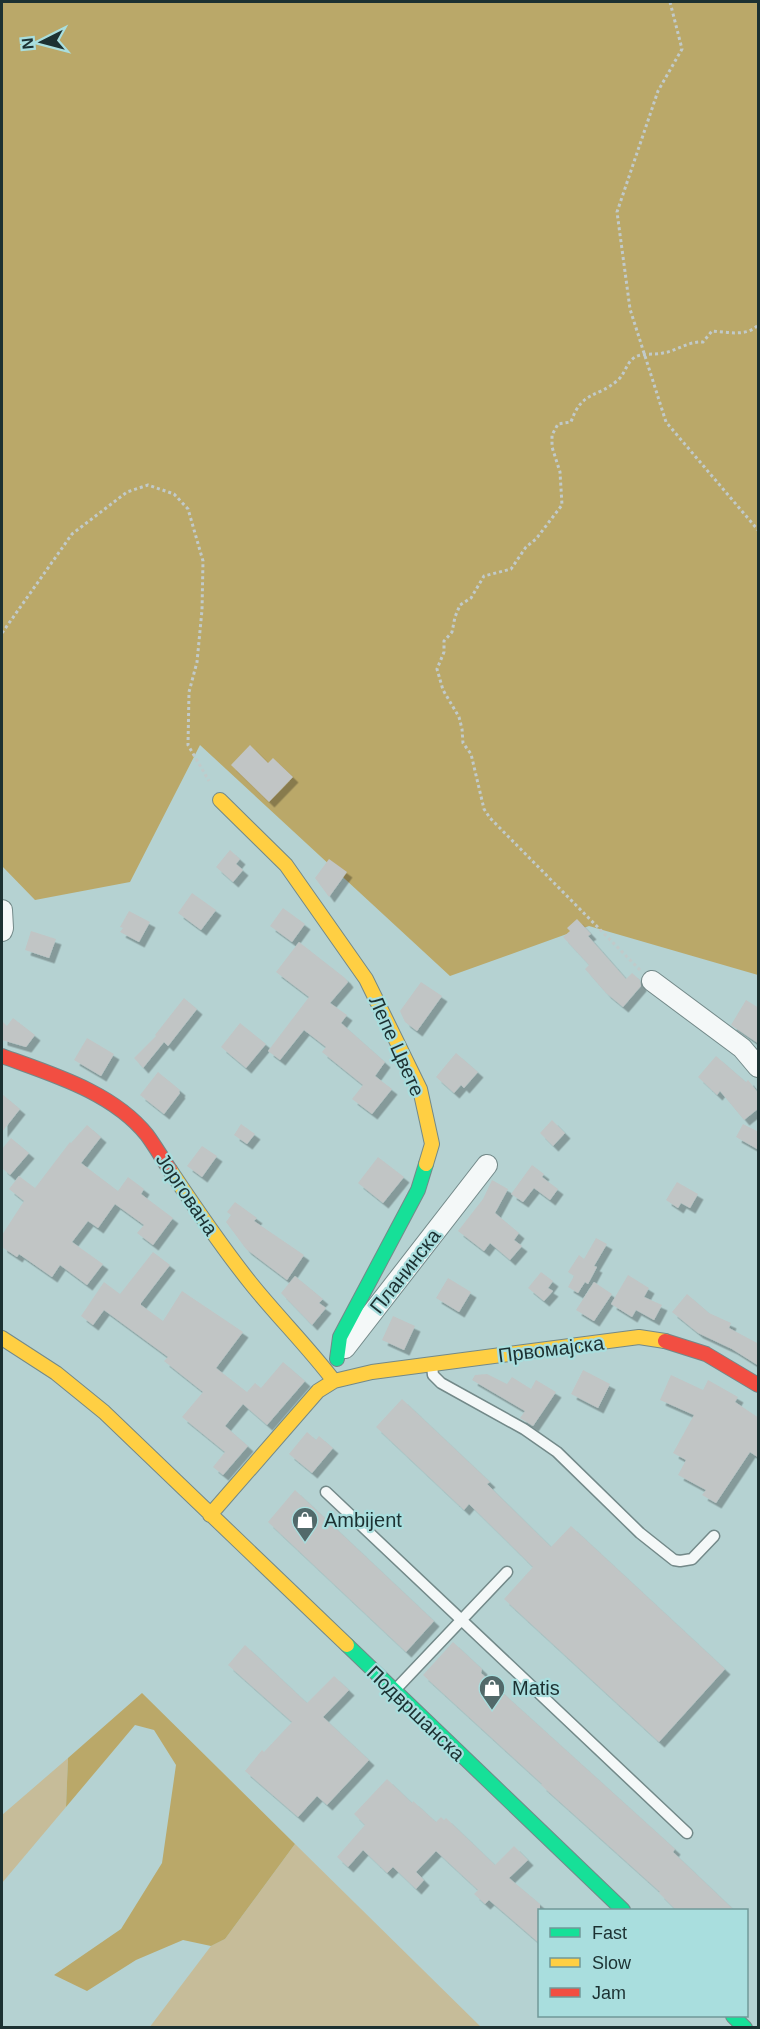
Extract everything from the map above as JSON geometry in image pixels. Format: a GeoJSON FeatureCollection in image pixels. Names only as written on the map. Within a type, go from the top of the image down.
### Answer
{"type":"FeatureCollection","features":[{"type":"Feature","properties":{"kind":"street","name":"Лепе Цвете"},"geometry":{"type":"LineString","coordinates":[[220,800],[286,865],[366,979],[420,1089],[432,1144],[418,1190],[340,1337],[337,1359]]}},
{"type":"Feature","properties":{"kind":"street"},"geometry":{"type":"LineString","coordinates":[[2,910],[2,931]]}},
{"type":"Feature","properties":{"kind":"street"},"geometry":{"type":"LineString","coordinates":[[652,981],[742,1048],[759,1066]]}},
{"type":"Feature","properties":{"kind":"street","name":"Јоргована"},"geometry":{"type":"LineString","coordinates":[[2,1056],[77,1084],[125,1113],[146,1134],[193,1205],[253,1286],[334,1381]]}},
{"type":"Feature","properties":{"kind":"street","name":"Планинска"},"geometry":{"type":"LineString","coordinates":[[334,1381],[337,1359],[487,1165]]}},
{"type":"Feature","properties":{"kind":"street","name":"Првомајска"},"geometry":{"type":"LineString","coordinates":[[334,1381],[372,1372],[639,1337],[667,1341],[706,1354],[759,1385]]}},
{"type":"Feature","properties":{"kind":"street","name":"Подвршанска"},"geometry":{"type":"LineString","coordinates":[[2,1338],[56,1373],[104,1412],[621,1909]]}},
{"type":"Feature","properties":{"kind":"street"},"geometry":{"type":"LineString","coordinates":[[210,1515],[318,1391],[334,1381]]}},
{"type":"Feature","properties":{"kind":"street"},"geometry":{"type":"LineString","coordinates":[[734,2017],[745,2028]]}},
{"type":"Feature","properties":{"kind":"lane"},"geometry":{"type":"LineString","coordinates":[[432,1364],[433,1375],[441,1383],[524,1429],[557,1452],[640,1533],[668,1557],[680,1561],[692,1559],[714,1536]]}},
{"type":"Feature","properties":{"kind":"lane"},"geometry":{"type":"LineString","coordinates":[[326,1492],[687,1833]]}},
{"type":"Feature","properties":{"kind":"lane"},"geometry":{"type":"LineString","coordinates":[[394,1691],[507,1572]]}},
{"type":"Feature","properties":{"kind":"path"},"geometry":{"type":"LineString","coordinates":[[670,2],[682,49],[658,91],[617,212],[630,309],[666,422],[759,530]]}},
{"type":"Feature","properties":{"kind":"path"},"geometry":{"type":"LineString","coordinates":[[652,981],[490,818],[484,809],[471,754],[462,743],[459,717],[443,690],[437,669],[444,652],[444,641],[452,632],[460,605],[471,598],[484,576],[511,569],[525,548],[536,539],[562,505],[560,472],[552,447],[552,435],[558,424],[571,422],[576,407],[586,397],[598,394],[620,378],[628,363],[637,356],[664,353],[694,341],[703,342],[712,331],[742,333],[755,329],[759,325]]}},
{"type":"Feature","properties":{"kind":"path"},"geometry":{"type":"LineString","coordinates":[[2,633],[72,534],[127,492],[148,485],[174,494],[188,509],[203,561],[202,610],[197,662],[189,692],[188,745],[220,800]]}},
{"type":"Feature","properties":{"kind":"shaded area"},"geometry":{"type":"Polygon","coordinates":[[[2,2],[758,2],[758,975],[589,926],[450,976],[200,745],[130,882],[35,900],[2,866],[2,2]]]}},
{"type":"Feature","properties":{"kind":"shaded area"},"geometry":{"type":"Polygon","coordinates":[[[142,1693],[295,1844],[225,1939],[211,1946],[183,1940],[136,1960],[87,1991],[54,1975],[121,1929],[162,1863],[176,1765],[154,1730],[135,1725],[66,1807],[68,1758],[142,1693]]]}},
{"type":"Feature","properties":{"kind":"shaded area"},"geometry":{"type":"Polygon","coordinates":[[[68,1758],[66,1807],[2,1883],[2,1815],[68,1758]]]}},
{"type":"Feature","properties":{"kind":"shaded area"},"geometry":{"type":"Polygon","coordinates":[[[295,1844],[481,2027],[149,2028],[211,1946],[225,1939],[295,1844]]]}},
{"type":"Feature","properties":{"kind":"building"},"geometry":{"type":"Polygon","coordinates":[[[250,745],[268,763],[273,758],[293,777],[269,802],[231,765],[250,745]]]}},
{"type":"Feature","properties":{"kind":"building"},"geometry":{"type":"Polygon","coordinates":[[[230,850],[240,859],[236,864],[243,870],[233,882],[216,867],[230,850]]]}},
{"type":"Feature","properties":{"kind":"building"},"geometry":{"type":"Polygon","coordinates":[[[329,859],[347,872],[329,897],[315,878],[329,859]]]}},
{"type":"Feature","properties":{"kind":"building"},"geometry":{"type":"Polygon","coordinates":[[[192,893],[216,910],[201,930],[178,913],[192,893]]]}},
{"type":"Feature","properties":{"kind":"building"},"geometry":{"type":"Polygon","coordinates":[[[283,908],[305,924],[292,942],[270,926],[283,908]]]}},
{"type":"Feature","properties":{"kind":"building"},"geometry":{"type":"Polygon","coordinates":[[[129,911],[150,922],[139,942],[120,932],[123,928],[120,927],[129,911]]]}},
{"type":"Feature","properties":{"kind":"building"},"geometry":{"type":"Polygon","coordinates":[[[577,919],[591,934],[588,936],[626,979],[632,973],[640,980],[641,986],[623,1007],[606,993],[585,969],[589,965],[563,937],[570,931],[567,928],[577,919]]]}},
{"type":"Feature","properties":{"kind":"building"},"geometry":{"type":"Polygon","coordinates":[[[31,931],[56,939],[49,958],[25,950],[31,931]]]}},
{"type":"Feature","properties":{"kind":"building"},"geometry":{"type":"Polygon","coordinates":[[[299,942],[348,982],[330,1003],[347,1015],[341,1023],[385,1062],[375,1076],[392,1089],[372,1114],[352,1099],[363,1085],[322,1052],[326,1047],[304,1030],[280,1060],[268,1051],[309,997],[276,972],[299,942]]]}},
{"type":"Feature","properties":{"kind":"building"},"geometry":{"type":"Polygon","coordinates":[[[421,982],[442,996],[417,1031],[405,1022],[400,1011],[421,982]]]}},
{"type":"Feature","properties":{"kind":"building"},"geometry":{"type":"Polygon","coordinates":[[[184,998],[197,1009],[168,1046],[164,1042],[143,1068],[134,1058],[156,1036],[184,998]]]}},
{"type":"Feature","properties":{"kind":"building"},"geometry":{"type":"Polygon","coordinates":[[[746,1000],[759,1008],[759,1044],[731,1025],[746,1000]]]}},
{"type":"Feature","properties":{"kind":"building"},"geometry":{"type":"Polygon","coordinates":[[[13,1018],[35,1035],[26,1047],[2,1040],[2,1021],[7,1026],[13,1018]]]}},
{"type":"Feature","properties":{"kind":"building"},"geometry":{"type":"Polygon","coordinates":[[[240,1023],[266,1044],[246,1068],[221,1047],[240,1023]]]}},
{"type":"Feature","properties":{"kind":"building"},"geometry":{"type":"Polygon","coordinates":[[[87,1038],[114,1054],[101,1076],[74,1060],[87,1038]]]}},
{"type":"Feature","properties":{"kind":"building"},"geometry":{"type":"Polygon","coordinates":[[[456,1053],[478,1072],[464,1088],[461,1085],[454,1093],[436,1077],[456,1053]]]}},
{"type":"Feature","properties":{"kind":"building"},"geometry":{"type":"Polygon","coordinates":[[[716,1056],[746,1082],[748,1080],[759,1094],[759,1108],[744,1120],[720,1091],[717,1095],[698,1077],[716,1056]]]}},
{"type":"Feature","properties":{"kind":"building"},"geometry":{"type":"Polygon","coordinates":[[[158,1072],[180,1090],[164,1114],[140,1095],[158,1072]]]}},
{"type":"Feature","properties":{"kind":"building"},"geometry":{"type":"Polygon","coordinates":[[[2,1094],[20,1109],[2,1132],[2,1094]]]}},
{"type":"Feature","properties":{"kind":"building"},"geometry":{"type":"Polygon","coordinates":[[[552,1120],[565,1133],[553,1146],[540,1133],[552,1120]]]}},
{"type":"Feature","properties":{"kind":"building"},"geometry":{"type":"Polygon","coordinates":[[[241,1124],[255,1134],[247,1144],[234,1135],[241,1124]]]}},
{"type":"Feature","properties":{"kind":"building"},"geometry":{"type":"Polygon","coordinates":[[[743,1124],[759,1132],[759,1150],[736,1137],[743,1124]]]}},
{"type":"Feature","properties":{"kind":"building"},"geometry":{"type":"Polygon","coordinates":[[[87,1125],[101,1137],[81,1163],[118,1191],[128,1177],[144,1189],[141,1194],[173,1218],[153,1245],[137,1233],[144,1225],[115,1204],[98,1228],[88,1221],[72,1242],[103,1264],[87,1285],[60,1265],[52,1277],[19,1254],[17,1257],[2,1247],[2,1235],[24,1201],[9,1189],[19,1176],[35,1188],[70,1142],[87,1125]]]}},
{"type":"Feature","properties":{"kind":"building"},"geometry":{"type":"Polygon","coordinates":[[[11,1138],[29,1153],[10,1175],[2,1168],[2,1149],[11,1138]]]}},
{"type":"Feature","properties":{"kind":"building"},"geometry":{"type":"Polygon","coordinates":[[[202,1146],[217,1156],[202,1177],[187,1166],[202,1146]]]}},
{"type":"Feature","properties":{"kind":"building"},"geometry":{"type":"Polygon","coordinates":[[[378,1157],[404,1177],[383,1203],[358,1183],[378,1157]]]}},
{"type":"Feature","properties":{"kind":"building"},"geometry":{"type":"Polygon","coordinates":[[[532,1165],[544,1174],[542,1177],[558,1189],[550,1200],[534,1188],[523,1202],[511,1194],[532,1165]]]}},
{"type":"Feature","properties":{"kind":"building"},"geometry":{"type":"Polygon","coordinates":[[[492,1180],[508,1189],[495,1213],[519,1233],[514,1240],[522,1246],[510,1260],[490,1243],[484,1251],[458,1231],[483,1199],[492,1180]]]}},
{"type":"Feature","properties":{"kind":"building"},"geometry":{"type":"Polygon","coordinates":[[[677,1182],[698,1194],[690,1208],[681,1203],[678,1208],[666,1200],[677,1182]]]}},
{"type":"Feature","properties":{"kind":"building"},"geometry":{"type":"Polygon","coordinates":[[[235,1202],[257,1218],[254,1221],[304,1255],[287,1280],[246,1249],[226,1222],[231,1215],[227,1212],[235,1202]]]}},
{"type":"Feature","properties":{"kind":"building"},"geometry":{"type":"Polygon","coordinates":[[[596,1238],[607,1244],[594,1266],[597,1267],[588,1284],[585,1282],[578,1293],[568,1287],[574,1276],[568,1272],[579,1255],[584,1259],[596,1238]]]}},
{"type":"Feature","properties":{"kind":"building"},"geometry":{"type":"Polygon","coordinates":[[[153,1252],[170,1265],[141,1305],[163,1321],[182,1291],[243,1332],[216,1368],[247,1392],[255,1383],[261,1388],[283,1362],[305,1381],[267,1425],[243,1404],[225,1426],[248,1446],[223,1475],[213,1467],[225,1452],[182,1417],[203,1392],[164,1361],[168,1357],[104,1310],[93,1325],[81,1316],[104,1282],[120,1294],[153,1252]]]}},
{"type":"Feature","properties":{"kind":"building"},"geometry":{"type":"Polygon","coordinates":[[[541,1272],[553,1281],[548,1288],[553,1291],[544,1301],[528,1288],[541,1272]]]}},
{"type":"Feature","properties":{"kind":"building"},"geometry":{"type":"Polygon","coordinates":[[[628,1275],[649,1288],[644,1297],[662,1305],[654,1320],[636,1310],[632,1317],[611,1304],[628,1275]]]}},
{"type":"Feature","properties":{"kind":"building"},"geometry":{"type":"Polygon","coordinates":[[[295,1276],[323,1299],[319,1303],[326,1308],[312,1325],[281,1293],[295,1276]]]}},
{"type":"Feature","properties":{"kind":"building"},"geometry":{"type":"Polygon","coordinates":[[[448,1278],[471,1292],[459,1312],[436,1298],[448,1278]]]}},
{"type":"Feature","properties":{"kind":"building"},"geometry":{"type":"Polygon","coordinates":[[[594,1282],[612,1294],[594,1321],[576,1310],[594,1282]]]}},
{"type":"Feature","properties":{"kind":"building"},"geometry":{"type":"Polygon","coordinates":[[[687,1294],[709,1313],[731,1323],[729,1328],[759,1344],[759,1366],[732,1349],[698,1333],[672,1312],[687,1294]]]}},
{"type":"Feature","properties":{"kind":"building"},"geometry":{"type":"Polygon","coordinates":[[[393,1316],[415,1326],[404,1350],[382,1340],[393,1316]]]}},
{"type":"Feature","properties":{"kind":"building"},"geometry":{"type":"Polygon","coordinates":[[[583,1370],[610,1384],[598,1408],[571,1394],[583,1370]]]}},
{"type":"Feature","properties":{"kind":"building"},"geometry":{"type":"Polygon","coordinates":[[[487,1374],[507,1384],[512,1377],[531,1389],[536,1380],[556,1392],[533,1426],[520,1418],[525,1411],[472,1380],[475,1375],[487,1374]]]}},
{"type":"Feature","properties":{"kind":"building"},"geometry":{"type":"Polygon","coordinates":[[[671,1375],[703,1390],[708,1380],[738,1397],[735,1402],[759,1418],[759,1458],[750,1452],[716,1503],[702,1495],[706,1490],[678,1475],[686,1460],[673,1453],[694,1415],[660,1400],[671,1375]]]}},
{"type":"Feature","properties":{"kind":"building"},"geometry":{"type":"Polygon","coordinates":[[[402,1399],[490,1482],[487,1484],[551,1547],[571,1526],[725,1669],[659,1742],[504,1599],[533,1567],[469,1504],[464,1510],[376,1427],[402,1399]]]}},
{"type":"Feature","properties":{"kind":"building"},"geometry":{"type":"Polygon","coordinates":[[[307,1432],[316,1440],[319,1436],[333,1448],[312,1473],[289,1454],[307,1432]]]}},
{"type":"Feature","properties":{"kind":"building"},"geometry":{"type":"Polygon","coordinates":[[[295,1490],[434,1621],[406,1652],[268,1522],[295,1490]]]}},
{"type":"Feature","properties":{"kind":"building"},"geometry":{"type":"Polygon","coordinates":[[[453,1642],[482,1669],[481,1673],[675,1849],[673,1852],[733,1909],[675,1909],[660,1892],[423,1675],[453,1642]]]}},
{"type":"Feature","properties":{"kind":"building"},"geometry":{"type":"Polygon","coordinates":[[[245,1645],[307,1703],[334,1676],[349,1690],[323,1717],[369,1760],[327,1805],[317,1796],[298,1817],[245,1771],[262,1750],[264,1752],[292,1722],[228,1665],[245,1645]]]}},
{"type":"Feature","properties":{"kind":"building"},"geometry":{"type":"Polygon","coordinates":[[[387,1779],[436,1822],[441,1817],[444,1820],[446,1818],[495,1865],[514,1846],[528,1860],[509,1878],[540,1904],[538,1942],[489,1900],[485,1904],[474,1894],[478,1890],[436,1851],[416,1872],[424,1880],[416,1889],[393,1867],[387,1873],[363,1850],[348,1867],[337,1857],[365,1825],[354,1814],[387,1779]]]}},
{"type":"Feature","properties":{"kind":"traffic: fast"},"geometry":{"type":"LineString","coordinates":[[337,1359],[340,1337],[418,1190],[426,1164]]}},
{"type":"Feature","properties":{"kind":"traffic: fast"},"geometry":{"type":"LineString","coordinates":[[347,1645],[622,1909]]}},
{"type":"Feature","properties":{"kind":"traffic: fast"},"geometry":{"type":"LineString","coordinates":[[734,2017],[745,2028]]}},
{"type":"Feature","properties":{"kind":"traffic: slow"},"geometry":{"type":"LineString","coordinates":[[220,800],[286,865],[366,979],[420,1089],[432,1144],[426,1164]]}},
{"type":"Feature","properties":{"kind":"traffic: slow"},"geometry":{"type":"LineString","coordinates":[[170,1170],[242,1272],[334,1381]]}},
{"type":"Feature","properties":{"kind":"traffic: slow"},"geometry":{"type":"LineString","coordinates":[[210,1515],[318,1391],[334,1381],[372,1372],[639,1337],[665,1341]]}},
{"type":"Feature","properties":{"kind":"traffic: slow"},"geometry":{"type":"LineString","coordinates":[[2,1338],[56,1373],[104,1412],[347,1645]]}},
{"type":"Feature","properties":{"kind":"traffic: jam"},"geometry":{"type":"LineString","coordinates":[[2,1056],[80,1086],[117,1107],[147,1135],[170,1170]]}},
{"type":"Feature","properties":{"kind":"traffic: jam"},"geometry":{"type":"LineString","coordinates":[[665,1341],[706,1354],[758,1385]]}},
{"type":"Feature","properties":{"kind":"place","name":"Ambijent"},"geometry":{"type":"Point","coordinates":[305,1543]}},
{"type":"Feature","properties":{"kind":"place","name":"Matis"},"geometry":{"type":"Point","coordinates":[492,1711]}}]}
